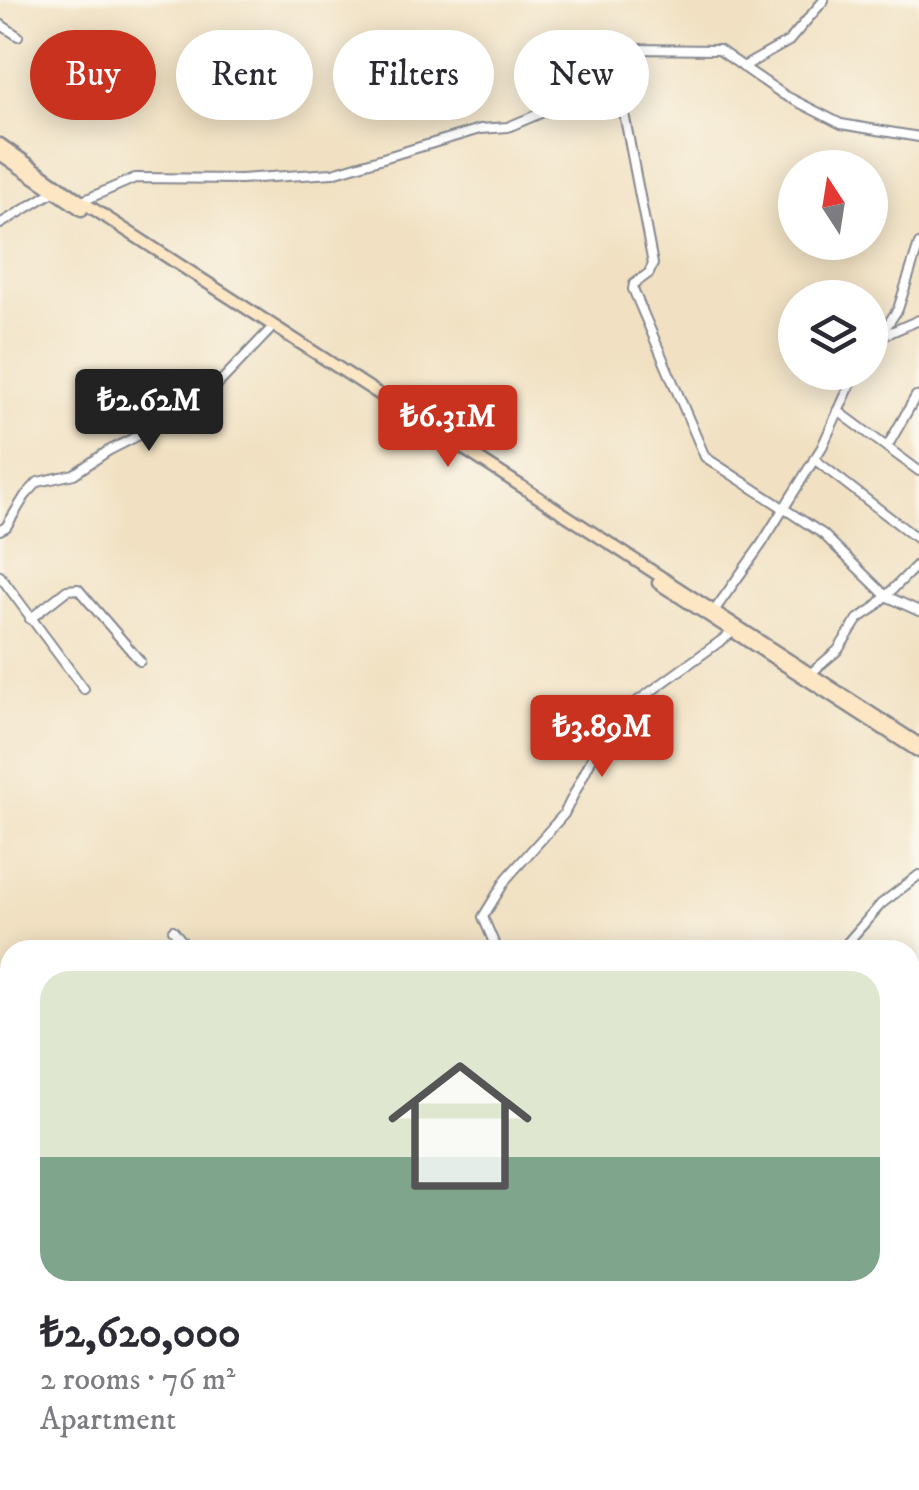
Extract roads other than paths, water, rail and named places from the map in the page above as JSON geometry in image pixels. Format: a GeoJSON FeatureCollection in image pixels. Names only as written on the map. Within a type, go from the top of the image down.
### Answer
{"type":"FeatureCollection","features":[{"type":"Feature","properties":{"kind":"street"},"geometry":{"type":"LineString","coordinates":[[743,67],[788,42],[824,0]]}},
{"type":"Feature","properties":{"kind":"street"},"geometry":{"type":"LineString","coordinates":[[0,24],[18,36]]}},
{"type":"Feature","properties":{"kind":"street"},"geometry":{"type":"LineString","coordinates":[[649,49],[719,50],[784,95],[841,124],[919,137]]}},
{"type":"Feature","properties":{"kind":"street"},"geometry":{"type":"LineString","coordinates":[[77,203],[134,178],[334,173],[480,129],[508,127],[524,120]]}},
{"type":"Feature","properties":{"kind":"street"},"geometry":{"type":"LineString","coordinates":[[625,120],[652,264],[649,273],[633,289],[706,458],[823,534],[886,596],[919,611]]}},
{"type":"Feature","properties":{"kind":"street"},"geometry":{"type":"LineString","coordinates":[[0,144],[77,203],[269,331],[919,744]]}},
{"type":"Feature","properties":{"kind":"street"},"geometry":{"type":"LineString","coordinates":[[0,154],[919,752]]}},
{"type":"Feature","properties":{"kind":"street"},"geometry":{"type":"LineString","coordinates":[[0,224],[54,192]]}},
{"type":"Feature","properties":{"kind":"street"},"geometry":{"type":"LineString","coordinates":[[888,324],[898,309],[919,244]]}},
{"type":"Feature","properties":{"kind":"street"},"geometry":{"type":"LineString","coordinates":[[888,333],[919,320]]}},
{"type":"Feature","properties":{"kind":"street"},"geometry":{"type":"LineString","coordinates":[[0,530],[38,482],[74,474],[108,451],[198,405],[269,331]]}},
{"type":"Feature","properties":{"kind":"street"},"geometry":{"type":"LineString","coordinates":[[712,614],[814,459],[848,390]]}},
{"type":"Feature","properties":{"kind":"street"},"geometry":{"type":"LineString","coordinates":[[886,447],[916,396],[919,398]]}},
{"type":"Feature","properties":{"kind":"street"},"geometry":{"type":"LineString","coordinates":[[838,411],[919,471]]}},
{"type":"Feature","properties":{"kind":"street"},"geometry":{"type":"LineString","coordinates":[[814,459],[919,540]]}},
{"type":"Feature","properties":{"kind":"street"},"geometry":{"type":"LineString","coordinates":[[811,674],[838,650],[858,619],[919,563]]}},
{"type":"Feature","properties":{"kind":"street"},"geometry":{"type":"LineString","coordinates":[[0,576],[84,689]]}},
{"type":"Feature","properties":{"kind":"street"},"geometry":{"type":"LineString","coordinates":[[30,619],[67,590],[78,589],[140,661]]}},
{"type":"Feature","properties":{"kind":"street"},"geometry":{"type":"LineString","coordinates":[[493,940],[483,917],[507,878],[564,814],[600,742],[628,708],[733,632]]}},
{"type":"Feature","properties":{"kind":"street"},"geometry":{"type":"LineString","coordinates":[[850,940],[881,904],[919,875]]}},
{"type":"Feature","properties":{"kind":"street"},"geometry":{"type":"LineString","coordinates":[[173,930],[180,940]]}}]}
